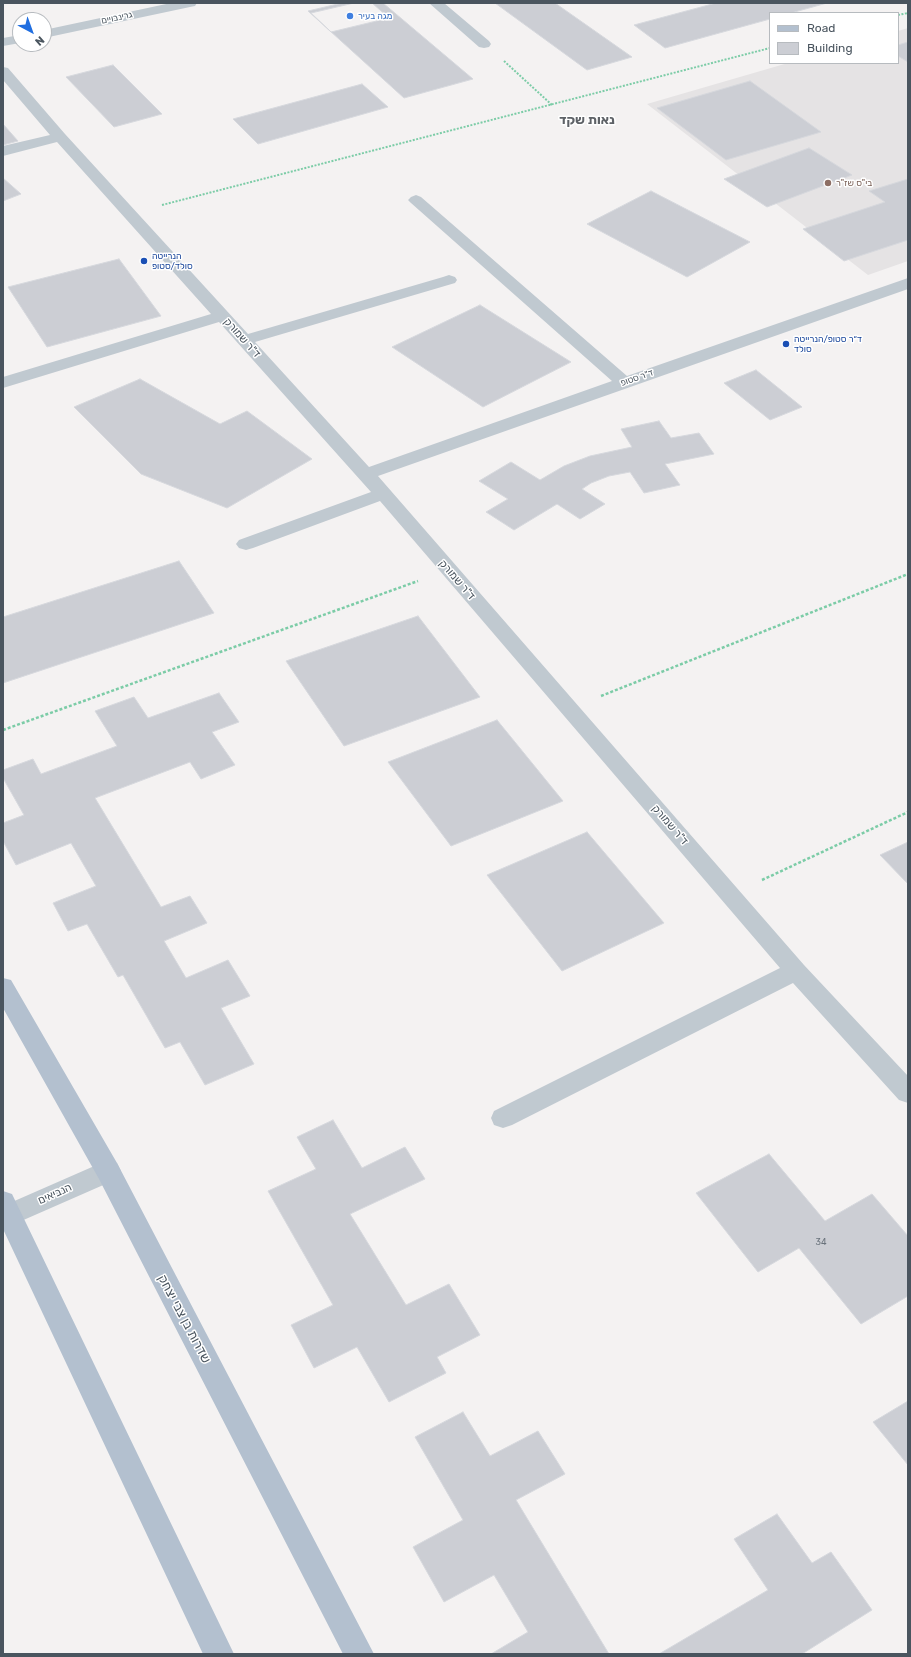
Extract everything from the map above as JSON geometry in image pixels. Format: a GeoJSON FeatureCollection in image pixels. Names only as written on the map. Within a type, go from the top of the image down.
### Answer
{"type":"FeatureCollection","features":[{"type":"Feature","properties":{"kind":"main road","name":"שדרות בן צבי יצחק"},"geometry":{"type":"LineString","coordinates":[[3,987],[108,1171],[359,1654]]}},
{"type":"Feature","properties":{"kind":"main road"},"geometry":{"type":"LineString","coordinates":[[5,1211],[219,1654]]}},
{"type":"Feature","properties":{"kind":"street","name":"גרינבויים"},"geometry":{"type":"LineString","coordinates":[[52,32],[190,3]]}},
{"type":"Feature","properties":{"kind":"street"},"geometry":{"type":"LineString","coordinates":[[436,3],[484,44]]}},
{"type":"Feature","properties":{"kind":"street","name":"ד\"ר שמורק"},"geometry":{"type":"LineString","coordinates":[[3,71],[129,214],[366,474],[796,972],[908,1093]]}},
{"type":"Feature","properties":{"kind":"street"},"geometry":{"type":"LineString","coordinates":[[3,151],[60,137]]}},
{"type":"Feature","properties":{"kind":"street"},"geometry":{"type":"LineString","coordinates":[[416,200],[624,383]]}},
{"type":"Feature","properties":{"kind":"street"},"geometry":{"type":"LineString","coordinates":[[244,340],[449,280]]}},
{"type":"Feature","properties":{"kind":"street","name":"ד\"ר סטופ"},"geometry":{"type":"LineString","coordinates":[[366,474],[908,283]]}},
{"type":"Feature","properties":{"kind":"street"},"geometry":{"type":"LineString","coordinates":[[3,383],[222,316]]}},
{"type":"Feature","properties":{"kind":"street"},"geometry":{"type":"LineString","coordinates":[[246,544],[382,494]]}},
{"type":"Feature","properties":{"kind":"street"},"geometry":{"type":"LineString","coordinates":[[504,1118],[796,972]]}},
{"type":"Feature","properties":{"kind":"street","name":"הנביאים"},"geometry":{"type":"LineString","coordinates":[[5,1211],[108,1171]]}},
{"type":"Feature","properties":{"kind":"path"},"geometry":{"type":"LineString","coordinates":[[484,44],[552,105]]}},
{"type":"Feature","properties":{"kind":"path"},"geometry":{"type":"LineString","coordinates":[[129,214],[769,48]]}},
{"type":"Feature","properties":{"kind":"path"},"geometry":{"type":"LineString","coordinates":[[3,730],[448,570]]}},
{"type":"Feature","properties":{"kind":"path"},"geometry":{"type":"LineString","coordinates":[[568,709],[908,574]]}},
{"type":"Feature","properties":{"kind":"path"},"geometry":{"type":"LineString","coordinates":[[730,895],[908,812]]}},
{"type":"Feature","properties":{"kind":"shaded area","name":"בי\"ס שז\"ר"},"geometry":{"type":"Polygon","coordinates":[[[908,28],[908,261],[868,275],[647,104],[785,64],[899,64],[899,31],[908,28]]]}},
{"type":"Feature","properties":{"kind":"building"},"geometry":{"type":"Polygon","coordinates":[[[342,3],[383,3],[473,79],[404,98],[308,11],[342,3]]]}},
{"type":"Feature","properties":{"kind":"building","name":"מגה בעיר"},"geometry":{"type":"Polygon","coordinates":[[[354,3],[372,3],[389,18],[331,32],[311,13],[354,3]]]}},
{"type":"Feature","properties":{"kind":"building"},"geometry":{"type":"Polygon","coordinates":[[[495,3],[555,3],[632,57],[587,70],[495,3]]]}},
{"type":"Feature","properties":{"kind":"building"},"geometry":{"type":"Polygon","coordinates":[[[716,3],[827,3],[795,12],[769,12],[769,19],[665,48],[634,25],[716,3]]]}},
{"type":"Feature","properties":{"kind":"building"},"geometry":{"type":"Polygon","coordinates":[[[908,42],[908,62],[899,57],[899,45],[908,42]]]}},
{"type":"Feature","properties":{"kind":"building"},"geometry":{"type":"Polygon","coordinates":[[[113,65],[162,114],[114,127],[66,77],[113,65]]]}},
{"type":"Feature","properties":{"kind":"building"},"geometry":{"type":"Polygon","coordinates":[[[750,81],[821,132],[726,160],[657,108],[750,81]]]}},
{"type":"Feature","properties":{"kind":"building"},"geometry":{"type":"Polygon","coordinates":[[[362,84],[388,107],[258,144],[233,119],[362,84]]]}},
{"type":"Feature","properties":{"kind":"building"},"geometry":{"type":"Polygon","coordinates":[[[3,124],[18,141],[3,145],[3,124]]]}},
{"type":"Feature","properties":{"kind":"building"},"geometry":{"type":"Polygon","coordinates":[[[809,148],[852,175],[767,207],[724,179],[809,148]]]}},
{"type":"Feature","properties":{"kind":"building"},"geometry":{"type":"Polygon","coordinates":[[[3,178],[21,194],[3,201],[3,178]]]}},
{"type":"Feature","properties":{"kind":"building"},"geometry":{"type":"Polygon","coordinates":[[[908,179],[908,240],[844,261],[803,229],[885,202],[869,191],[908,179]]]}},
{"type":"Feature","properties":{"kind":"building"},"geometry":{"type":"Polygon","coordinates":[[[651,191],[750,242],[687,277],[587,224],[651,191]]]}},
{"type":"Feature","properties":{"kind":"building"},"geometry":{"type":"Polygon","coordinates":[[[119,259],[161,316],[47,347],[8,287],[119,259]]]}},
{"type":"Feature","properties":{"kind":"building"},"geometry":{"type":"Polygon","coordinates":[[[480,305],[571,362],[483,407],[392,347],[480,305]]]}},
{"type":"Feature","properties":{"kind":"building"},"geometry":{"type":"Polygon","coordinates":[[[756,370],[802,407],[770,420],[724,383],[756,370]]]}},
{"type":"Feature","properties":{"kind":"building"},"geometry":{"type":"Polygon","coordinates":[[[140,379],[220,424],[247,411],[312,459],[227,508],[141,474],[74,407],[140,379]]]}},
{"type":"Feature","properties":{"kind":"building"},"geometry":{"type":"Polygon","coordinates":[[[659,421],[671,438],[699,433],[714,454],[665,464],[680,485],[644,493],[630,472],[609,476],[591,483],[582,489],[605,504],[580,519],[557,504],[514,530],[486,512],[508,499],[479,481],[511,462],[540,480],[564,466],[590,456],[632,447],[621,429],[659,421]]]}},
{"type":"Feature","properties":{"kind":"building"},"geometry":{"type":"Polygon","coordinates":[[[179,561],[214,613],[3,683],[3,617],[179,561]]]}},
{"type":"Feature","properties":{"kind":"building"},"geometry":{"type":"Polygon","coordinates":[[[418,616],[480,697],[344,746],[286,661],[418,616]]]}},
{"type":"Feature","properties":{"kind":"building"},"geometry":{"type":"Polygon","coordinates":[[[219,693],[239,722],[212,732],[235,765],[201,779],[190,762],[95,798],[161,907],[190,896],[207,923],[164,941],[186,978],[228,960],[250,996],[221,1008],[254,1064],[205,1085],[180,1042],[165,1048],[123,975],[118,977],[87,924],[68,931],[53,903],[96,886],[71,843],[16,865],[3,841],[3,823],[24,815],[3,778],[3,770],[33,759],[41,774],[117,746],[95,711],[134,697],[148,718],[219,693]]]}},
{"type":"Feature","properties":{"kind":"building"},"geometry":{"type":"Polygon","coordinates":[[[497,720],[563,801],[451,846],[388,762],[497,720]]]}},
{"type":"Feature","properties":{"kind":"building"},"geometry":{"type":"Polygon","coordinates":[[[587,832],[664,923],[562,971],[487,875],[587,832]]]}},
{"type":"Feature","properties":{"kind":"building"},"geometry":{"type":"Polygon","coordinates":[[[908,842],[908,884],[880,855],[908,842]]]}},
{"type":"Feature","properties":{"kind":"building"},"geometry":{"type":"Polygon","coordinates":[[[333,1120],[362,1168],[405,1147],[425,1179],[350,1214],[406,1305],[449,1284],[480,1335],[437,1357],[446,1373],[389,1402],[357,1347],[314,1368],[291,1325],[333,1305],[268,1191],[316,1169],[297,1137],[333,1120]]]}},
{"type":"Feature","properties":{"kind":"building"},"geometry":{"type":"Polygon","coordinates":[[[769,1154],[825,1221],[872,1194],[908,1236],[908,1296],[861,1324],[799,1248],[758,1272],[696,1193],[769,1154]]]}},
{"type":"Feature","properties":{"kind":"building"},"geometry":{"type":"Polygon","coordinates":[[[908,1401],[908,1465],[873,1422],[908,1401]]]}},
{"type":"Feature","properties":{"kind":"building"},"geometry":{"type":"Polygon","coordinates":[[[463,1412],[490,1456],[538,1431],[565,1474],[516,1500],[609,1654],[491,1654],[528,1632],[494,1575],[444,1602],[413,1547],[463,1520],[415,1437],[463,1412]]]}},
{"type":"Feature","properties":{"kind":"building"},"geometry":{"type":"Polygon","coordinates":[[[777,1514],[812,1563],[831,1552],[872,1610],[802,1654],[659,1654],[768,1590],[734,1539],[777,1514]]]}},
{"type":"Feature","properties":{"kind":"place","name":"מגה בעיר"},"geometry":{"type":"Point","coordinates":[350,16]}},
{"type":"Feature","properties":{"kind":"place","name":"בי\"ס שז\"ר"},"geometry":{"type":"Point","coordinates":[828,183]}},
{"type":"Feature","properties":{"kind":"place","name":"הנרייטה סולד/סטופ"},"geometry":{"type":"Point","coordinates":[144,261]}},
{"type":"Feature","properties":{"kind":"place","name":"ד״ר סטופ/הנרייטה סולד"},"geometry":{"type":"Point","coordinates":[786,344]}},
{"type":"Feature","properties":{"kind":"district","name":"נאות שקד"},"geometry":{"type":"Point","coordinates":[587,120]}}]}
